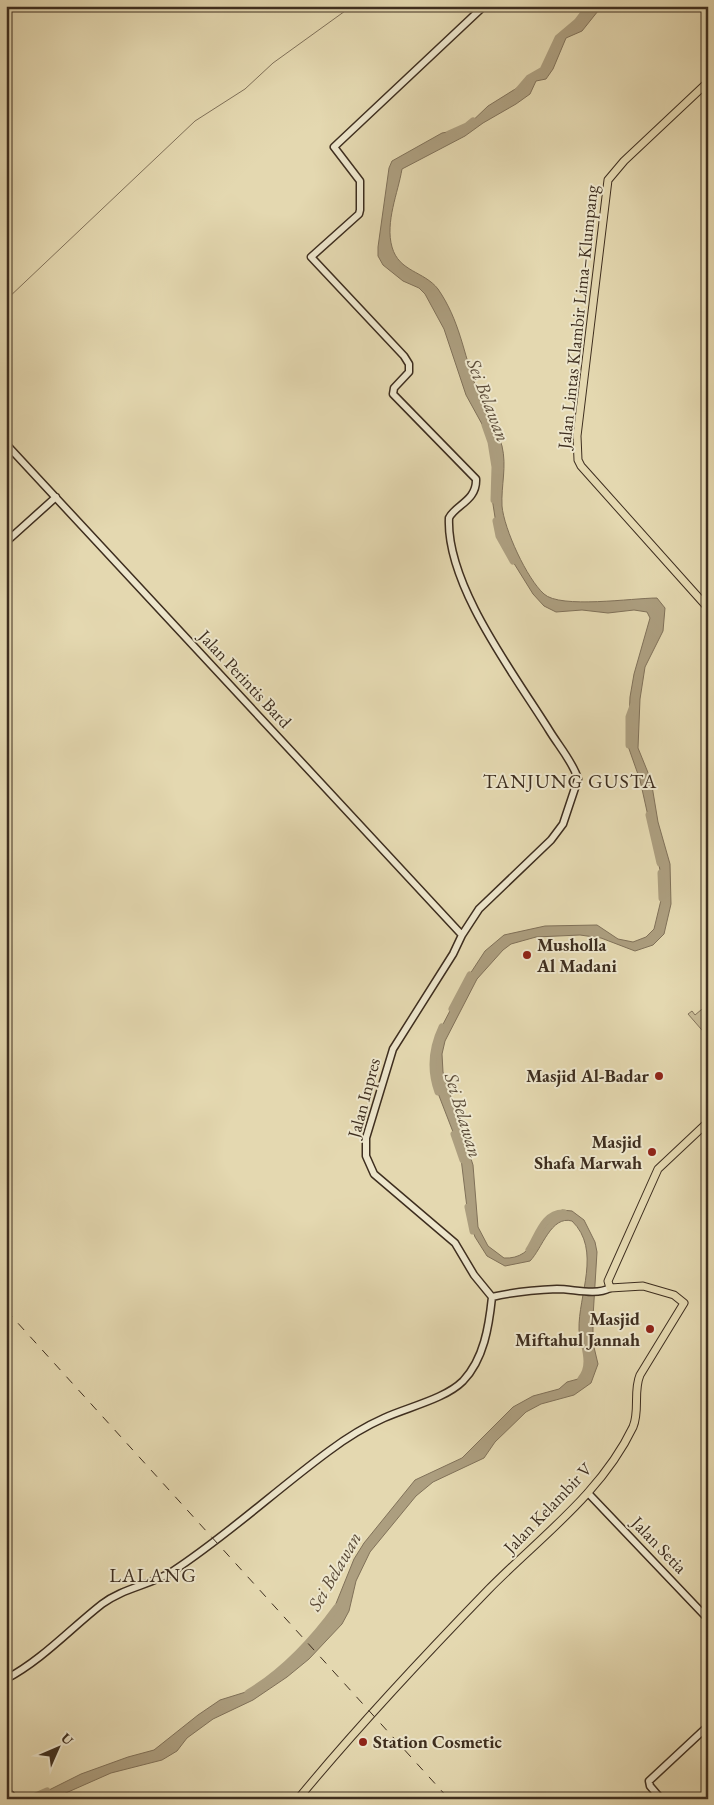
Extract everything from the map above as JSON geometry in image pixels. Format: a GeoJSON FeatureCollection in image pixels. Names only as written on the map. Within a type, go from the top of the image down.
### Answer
{"type":"FeatureCollection","features":[{"type":"Feature","properties":{"kind":"main road","name":"Jalan Lintas Klambir Lima–Klumpang"},"geometry":{"type":"LineString","coordinates":[[708,82],[624,161],[608,180],[577,436],[580,466],[708,608]]}},
{"type":"Feature","properties":{"kind":"main road"},"geometry":{"type":"LineString","coordinates":[[610,1288],[609,1278],[658,1169],[708,1122]]}},
{"type":"Feature","properties":{"kind":"main road","name":"Jalan Kelambir V"},"geometry":{"type":"LineString","coordinates":[[298,1799],[418,1661],[588,1493],[611,1463],[634,1425],[636,1383],[684,1303],[674,1295],[647,1286],[610,1288]]}},
{"type":"Feature","properties":{"kind":"street","name":"Jalan Inpres"},"geometry":{"type":"LineString","coordinates":[[484,6],[334,147],[360,180],[360,210],[359,214],[311,257],[404,356],[409,364],[410,372],[394,388],[393,394],[476,478],[474,488],[465,503],[449,518],[450,539],[456,566],[467,593],[486,628],[578,779],[565,820],[557,834],[479,909],[393,1049],[366,1135],[365,1152],[370,1167],[378,1179],[427,1217],[455,1243],[474,1275],[492,1297]]}},
{"type":"Feature","properties":{"kind":"street","name":"Jalan Perintis Bard"},"geometry":{"type":"LineString","coordinates":[[6,444],[462,935]]}},
{"type":"Feature","properties":{"kind":"street"},"geometry":{"type":"LineString","coordinates":[[6,542],[56,497]]}},
{"type":"Feature","properties":{"kind":"street"},"geometry":{"type":"LineString","coordinates":[[6,1679],[42,1654],[103,1604],[128,1590],[167,1575],[179,1567],[237,1525],[329,1450],[383,1418],[455,1388],[471,1370],[482,1349],[492,1297],[518,1291],[576,1290],[595,1292],[610,1288]]}},
{"type":"Feature","properties":{"kind":"street","name":"Jalan Setia"},"geometry":{"type":"LineString","coordinates":[[588,1493],[708,1619]]}},
{"type":"Feature","properties":{"kind":"street"},"geometry":{"type":"LineString","coordinates":[[661,1799],[650,1786],[649,1781],[708,1726]]}},
{"type":"Feature","properties":{"kind":"shaded area","name":"Sei Belawan"},"geometry":{"type":"Polygon","coordinates":[[[590,6],[602,6],[582,31],[566,38],[553,69],[546,79],[536,81],[530,94],[465,136],[402,169],[391,218],[390,237],[395,255],[400,262],[426,278],[438,289],[451,313],[479,395],[502,446],[504,461],[502,506],[507,527],[517,553],[537,587],[544,594],[552,598],[565,601],[597,602],[657,598],[665,608],[663,631],[645,667],[640,699],[638,748],[651,780],[658,822],[670,864],[671,904],[664,934],[653,945],[635,951],[601,938],[580,935],[536,937],[511,944],[503,950],[477,979],[445,1041],[442,1054],[443,1072],[473,1165],[478,1227],[488,1246],[504,1258],[515,1257],[530,1247],[554,1216],[562,1210],[572,1211],[584,1220],[595,1242],[597,1252],[593,1343],[598,1364],[591,1383],[574,1395],[541,1404],[526,1412],[495,1442],[484,1458],[433,1482],[416,1496],[370,1552],[356,1581],[349,1611],[342,1624],[309,1659],[287,1677],[253,1700],[213,1719],[187,1738],[177,1751],[162,1760],[111,1773],[59,1796],[31,1799],[81,1774],[154,1750],[220,1700],[249,1691],[265,1683],[301,1650],[331,1616],[354,1559],[364,1543],[415,1480],[462,1458],[513,1407],[533,1396],[559,1389],[567,1382],[578,1379],[587,1368],[579,1330],[587,1259],[586,1245],[581,1233],[572,1221],[565,1221],[558,1223],[553,1228],[530,1261],[505,1266],[487,1256],[475,1237],[468,1216],[460,1150],[436,1088],[433,1057],[440,1030],[466,980],[485,951],[504,935],[545,926],[597,925],[618,939],[633,942],[646,937],[654,929],[661,900],[660,870],[640,780],[628,746],[630,697],[634,674],[650,618],[647,612],[634,610],[608,613],[582,610],[556,612],[544,606],[533,594],[510,557],[497,530],[492,498],[496,476],[494,446],[466,395],[444,329],[425,294],[419,288],[403,281],[383,265],[378,256],[378,247],[389,168],[392,161],[442,133],[464,129],[488,106],[541,73],[550,61],[562,35],[590,6]]]}},
{"type":"Feature","properties":{"kind":"shaded area"},"geometry":{"type":"Polygon","coordinates":[[[708,1004],[708,1037],[688,1014],[692,1011],[695,1015],[708,1004]]]}},
{"type":"Feature","properties":{"kind":"waterway"},"geometry":{"type":"LineString","coordinates":[[6,300],[195,121],[245,89],[273,63],[352,6]]}},
{"type":"Feature","properties":{"kind":"waterway","name":"Sei Belawan"},"geometry":{"type":"LineString","coordinates":[[517,92],[529,78],[543,70],[558,38],[577,22],[589,6]]}},
{"type":"Feature","properties":{"kind":"waterway","name":"Sei Belawan"},"geometry":{"type":"LineString","coordinates":[[449,134],[467,126],[473,121]]}},
{"type":"Feature","properties":{"kind":"waterway","name":"Sei Belawan"},"geometry":{"type":"LineString","coordinates":[[485,425],[491,442],[495,467],[494,500]]}},
{"type":"Feature","properties":{"kind":"waterway","name":"Sei Belawan"},"geometry":{"type":"LineString","coordinates":[[496,521],[499,536],[513,561]]}},
{"type":"Feature","properties":{"kind":"waterway","name":"Sei Belawan"},"geometry":{"type":"LineString","coordinates":[[629,745],[629,717],[633,706]]}},
{"type":"Feature","properties":{"kind":"waterway","name":"Sei Belawan"},"geometry":{"type":"LineString","coordinates":[[649,815],[660,863]]}},
{"type":"Feature","properties":{"kind":"waterway","name":"Sei Belawan"},"geometry":{"type":"LineString","coordinates":[[661,873],[662,898]]}},
{"type":"Feature","properties":{"kind":"waterway","name":"Sei Belawan"},"geometry":{"type":"LineString","coordinates":[[452,1009],[470,975]]}},
{"type":"Feature","properties":{"kind":"waterway","name":"Sei Belawan"},"geometry":{"type":"LineString","coordinates":[[438,1092],[435,1084],[433,1059],[442,1027]]}},
{"type":"Feature","properties":{"kind":"waterway","name":"Sei Belawan"},"geometry":{"type":"LineString","coordinates":[[454,1134],[463,1160]]}},
{"type":"Feature","properties":{"kind":"waterway","name":"Sei Belawan"},"geometry":{"type":"LineString","coordinates":[[468,1207],[473,1231]]}},
{"type":"Feature","properties":{"kind":"waterway","name":"Sei Belawan"},"geometry":{"type":"LineString","coordinates":[[529,1250],[542,1226],[551,1216],[564,1213]]}},
{"type":"Feature","properties":{"kind":"waterway","name":"Sei Belawan"},"geometry":{"type":"LineString","coordinates":[[581,1379],[587,1366],[584,1342]]}},
{"type":"Feature","properties":{"kind":"waterway","name":"Sei Belawan"},"geometry":{"type":"LineString","coordinates":[[248,1693],[261,1685],[297,1655],[337,1607]]}},
{"type":"Feature","properties":{"kind":"waterway","name":"Sei Belawan"},"geometry":{"type":"LineString","coordinates":[[29,1799],[47,1791]]}},
{"type":"Feature","properties":{"kind":"railway"},"geometry":{"type":"LineString","coordinates":[[6,1310],[449,1799]]}},
{"type":"Feature","properties":{"kind":"place","name":"Musholla Al Madani"},"geometry":{"type":"Point","coordinates":[527,955]}},
{"type":"Feature","properties":{"kind":"place","name":"Masjid Al-Badar"},"geometry":{"type":"Point","coordinates":[659,1076]}},
{"type":"Feature","properties":{"kind":"place","name":"Masjid Shafa Marwah"},"geometry":{"type":"Point","coordinates":[652,1152]}},
{"type":"Feature","properties":{"kind":"place","name":"Masjid Miftahul Jannah"},"geometry":{"type":"Point","coordinates":[650,1329]}},
{"type":"Feature","properties":{"kind":"place","name":"Station Cosmetic"},"geometry":{"type":"Point","coordinates":[363,1742]}},
{"type":"Feature","properties":{"kind":"district","name":"TANJUNG GUSTA"},"geometry":{"type":"Point","coordinates":[570,781]}},
{"type":"Feature","properties":{"kind":"district","name":"LALANG"},"geometry":{"type":"Point","coordinates":[153,1575]}}]}
